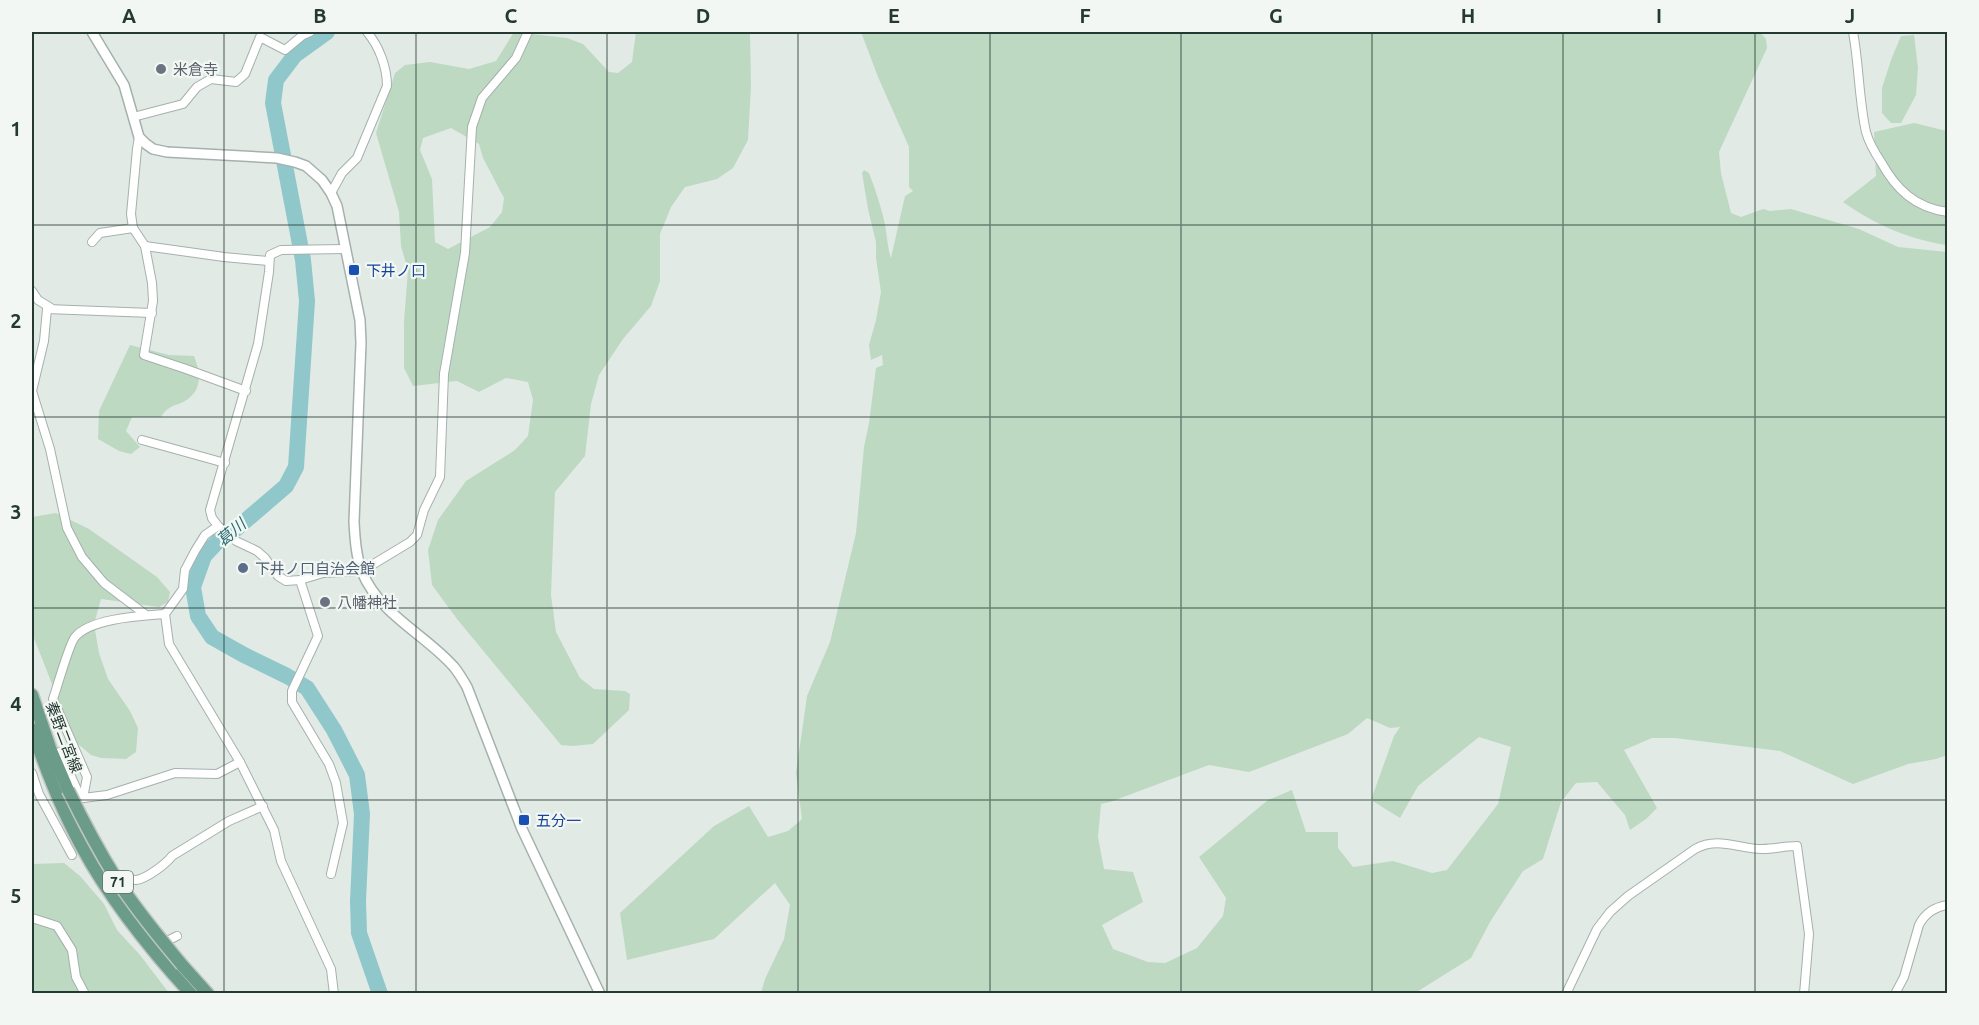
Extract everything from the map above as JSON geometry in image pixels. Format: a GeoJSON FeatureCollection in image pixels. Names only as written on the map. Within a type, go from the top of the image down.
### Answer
{"type":"FeatureCollection","features":[{"type":"Feature","properties":{"kind":"main road","name":"秦野二宮線"},"geometry":{"type":"LineString","coordinates":[[32,695],[50,748],[59,791]]}},
{"type":"Feature","properties":{"kind":"main road","name":"秦野二宮線"},"geometry":{"type":"LineString","coordinates":[[32,729],[59,791]]}},
{"type":"Feature","properties":{"kind":"main road","name":"71"},"geometry":{"type":"LineString","coordinates":[[59,791],[90,833],[137,909],[208,993]]}},
{"type":"Feature","properties":{"kind":"main road","name":"71"},"geometry":{"type":"LineString","coordinates":[[59,791],[82,847],[116,902],[140,935],[191,993]]}},
{"type":"Feature","properties":{"kind":"street"},"geometry":{"type":"LineString","coordinates":[[93,32],[124,85],[139,137],[146,144],[167,152],[277,158],[295,162],[306,166],[322,180],[332,193],[337,206],[360,320],[354,522],[356,550],[362,570],[380,602],[454,667],[467,687],[522,829],[600,993]]}},
{"type":"Feature","properties":{"kind":"street"},"geometry":{"type":"LineString","coordinates":[[133,117],[183,104],[197,87],[211,79],[236,82],[245,74],[260,37],[285,50],[310,32]]}},
{"type":"Feature","properties":{"kind":"street"},"geometry":{"type":"LineString","coordinates":[[332,193],[342,173],[357,158],[387,86],[387,78],[376,43],[367,32]]}},
{"type":"Feature","properties":{"kind":"street"},"geometry":{"type":"LineString","coordinates":[[346,249],[293,249],[281,250],[270,255],[258,344],[210,510],[212,518],[219,526],[236,541],[257,551],[278,576],[286,581],[300,580],[323,573],[362,570],[410,542],[417,534],[424,510],[440,477],[444,374],[467,233],[472,127],[482,98],[516,58],[528,32]]}},
{"type":"Feature","properties":{"kind":"street"},"geometry":{"type":"LineString","coordinates":[[1853,32],[1867,134],[1874,151],[1889,177],[1903,193],[1927,208],[1947,212]]}},
{"type":"Feature","properties":{"kind":"street"},"geometry":{"type":"LineString","coordinates":[[139,137],[136,148],[132,203],[133,228],[145,246],[152,283],[152,313],[144,355],[246,391]]}},
{"type":"Feature","properties":{"kind":"street"},"geometry":{"type":"LineString","coordinates":[[92,242],[100,233],[133,228]]}},
{"type":"Feature","properties":{"kind":"street"},"geometry":{"type":"LineString","coordinates":[[145,246],[268,261]]}},
{"type":"Feature","properties":{"kind":"street"},"geometry":{"type":"LineString","coordinates":[[32,291],[38,300],[52,309]]}},
{"type":"Feature","properties":{"kind":"street"},"geometry":{"type":"LineString","coordinates":[[147,615],[104,583],[81,557],[67,528],[50,449],[32,391],[44,341],[47,309],[152,313]]}},
{"type":"Feature","properties":{"kind":"street"},"geometry":{"type":"LineString","coordinates":[[142,440],[225,463]]}},
{"type":"Feature","properties":{"kind":"street"},"geometry":{"type":"LineString","coordinates":[[219,526],[205,535],[195,551],[185,570],[183,589],[165,614],[169,644],[240,762],[263,806],[274,830],[281,861],[331,969],[334,993]]}},
{"type":"Feature","properties":{"kind":"street"},"geometry":{"type":"LineString","coordinates":[[300,580],[318,636],[293,688],[292,702],[329,764],[336,783],[343,823],[331,874]]}},
{"type":"Feature","properties":{"kind":"street"},"geometry":{"type":"LineString","coordinates":[[83,798],[87,777],[53,699],[74,638],[101,623],[121,618],[165,614]]}},
{"type":"Feature","properties":{"kind":"street"},"geometry":{"type":"LineString","coordinates":[[60,752],[83,798]]}},
{"type":"Feature","properties":{"kind":"street"},"geometry":{"type":"LineString","coordinates":[[83,798],[107,795],[175,773],[217,774],[240,762]]}},
{"type":"Feature","properties":{"kind":"street"},"geometry":{"type":"LineString","coordinates":[[32,773],[39,794],[72,855]]}},
{"type":"Feature","properties":{"kind":"street"},"geometry":{"type":"LineString","coordinates":[[39,794],[59,791]]}},
{"type":"Feature","properties":{"kind":"street"},"geometry":{"type":"LineString","coordinates":[[177,936],[157,946],[120,895],[119,877],[122,875],[132,880],[140,880],[166,863],[172,856],[229,821],[263,806]]}},
{"type":"Feature","properties":{"kind":"street"},"geometry":{"type":"LineString","coordinates":[[1566,993],[1597,929],[1614,908],[1695,849],[1708,843],[1720,842],[1762,849],[1797,846],[1809,934],[1804,993]]}},
{"type":"Feature","properties":{"kind":"street"},"geometry":{"type":"LineString","coordinates":[[1895,993],[1904,977],[1922,918],[1936,908],[1947,905]]}},
{"type":"Feature","properties":{"kind":"street"},"geometry":{"type":"LineString","coordinates":[[32,918],[57,926],[72,950],[76,976],[85,993]]}},
{"type":"Feature","properties":{"kind":"green space"},"geometry":{"type":"Polygon","coordinates":[[[514,32],[567,38],[583,44],[609,72],[618,73],[632,62],[636,32],[750,32],[751,86],[748,140],[733,168],[717,179],[685,187],[671,207],[660,234],[660,281],[651,306],[623,339],[599,375],[591,404],[585,456],[555,492],[551,595],[556,632],[580,678],[594,689],[625,691],[630,694],[629,710],[593,744],[561,745],[457,619],[432,585],[428,550],[438,520],[466,481],[515,450],[528,436],[533,400],[528,382],[506,378],[479,392],[457,381],[413,386],[404,368],[404,322],[408,270],[401,246],[399,212],[376,133],[395,73],[405,65],[430,62],[469,69],[496,61],[514,32]],[[451,128],[423,138],[420,150],[432,179],[435,242],[448,249],[490,227],[502,212],[504,198],[483,158],[479,144],[451,128]]]}},
{"type":"Feature","properties":{"kind":"green space"},"geometry":{"type":"Polygon","coordinates":[[[861,32],[1760,32],[1766,39],[1767,48],[1719,152],[1721,173],[1731,213],[1741,217],[1763,209],[1770,211],[1791,209],[1859,229],[1898,247],[1947,252],[1947,755],[1908,764],[1853,784],[1780,751],[1675,738],[1652,738],[1624,750],[1657,808],[1630,830],[1625,815],[1597,782],[1576,783],[1561,802],[1543,859],[1523,871],[1490,922],[1471,958],[1415,993],[761,993],[765,979],[784,939],[790,905],[775,883],[714,939],[627,960],[620,913],[714,826],[749,806],[768,837],[788,831],[802,819],[796,773],[807,696],[830,642],[856,533],[864,447],[876,368],[883,365],[882,355],[871,360],[869,345],[881,292],[876,242],[862,173],[864,170],[869,173],[875,190],[884,220],[891,258],[905,196],[913,191],[909,187],[909,147],[861,32]],[[1367,718],[1348,734],[1249,772],[1209,765],[1101,804],[1098,837],[1104,869],[1133,872],[1143,902],[1102,925],[1113,949],[1148,962],[1165,963],[1197,948],[1223,916],[1226,898],[1199,857],[1268,800],[1292,790],[1306,832],[1338,832],[1338,848],[1353,867],[1393,861],[1432,873],[1447,870],[1498,804],[1511,747],[1479,737],[1418,786],[1400,818],[1371,800],[1394,736],[1400,727],[1390,728],[1367,718]]]}},
{"type":"Feature","properties":{"kind":"green space"},"geometry":{"type":"Polygon","coordinates":[[[1914,35],[1918,68],[1916,95],[1901,123],[1891,123],[1882,113],[1882,88],[1901,36],[1914,35]]]}},
{"type":"Feature","properties":{"kind":"green space"},"geometry":{"type":"Polygon","coordinates":[[[1914,123],[1947,131],[1947,245],[1933,243],[1893,230],[1843,202],[1876,176],[1874,132],[1914,123]]]}},
{"type":"Feature","properties":{"kind":"green space"},"geometry":{"type":"Polygon","coordinates":[[[130,345],[169,355],[194,356],[199,379],[193,395],[167,409],[161,417],[132,417],[126,431],[140,447],[131,454],[119,451],[98,439],[99,411],[130,345]]]}},
{"type":"Feature","properties":{"kind":"green space"},"geometry":{"type":"Polygon","coordinates":[[[56,513],[89,529],[157,577],[170,592],[168,602],[159,607],[101,599],[94,624],[99,653],[108,679],[130,711],[138,728],[136,752],[126,759],[101,758],[91,755],[78,744],[32,633],[32,517],[56,513]]]}},
{"type":"Feature","properties":{"kind":"green space"},"geometry":{"type":"Polygon","coordinates":[[[64,863],[80,876],[104,904],[117,930],[140,955],[169,993],[32,994],[32,864],[64,863]]]}},
{"type":"Feature","properties":{"kind":"waterway","name":"葛川"},"geometry":{"type":"LineString","coordinates":[[327,32],[295,55],[276,80],[273,103],[303,260],[307,301],[296,467],[286,486],[237,528],[219,540],[204,556],[193,587],[198,616],[212,637],[307,688],[334,730],[357,775],[362,814],[358,901],[359,933],[380,994]]}},
{"type":"Feature","properties":{"kind":"place","name":"米倉寺"},"geometry":{"type":"Point","coordinates":[161,69]}},
{"type":"Feature","properties":{"kind":"place","name":"下井ノ口"},"geometry":{"type":"Point","coordinates":[354,270]}},
{"type":"Feature","properties":{"kind":"place","name":"下井ノ口自治会館"},"geometry":{"type":"Point","coordinates":[243,568]}},
{"type":"Feature","properties":{"kind":"place","name":"八幡神社"},"geometry":{"type":"Point","coordinates":[325,602]}},
{"type":"Feature","properties":{"kind":"place","name":"五分一"},"geometry":{"type":"Point","coordinates":[524,820]}}]}
